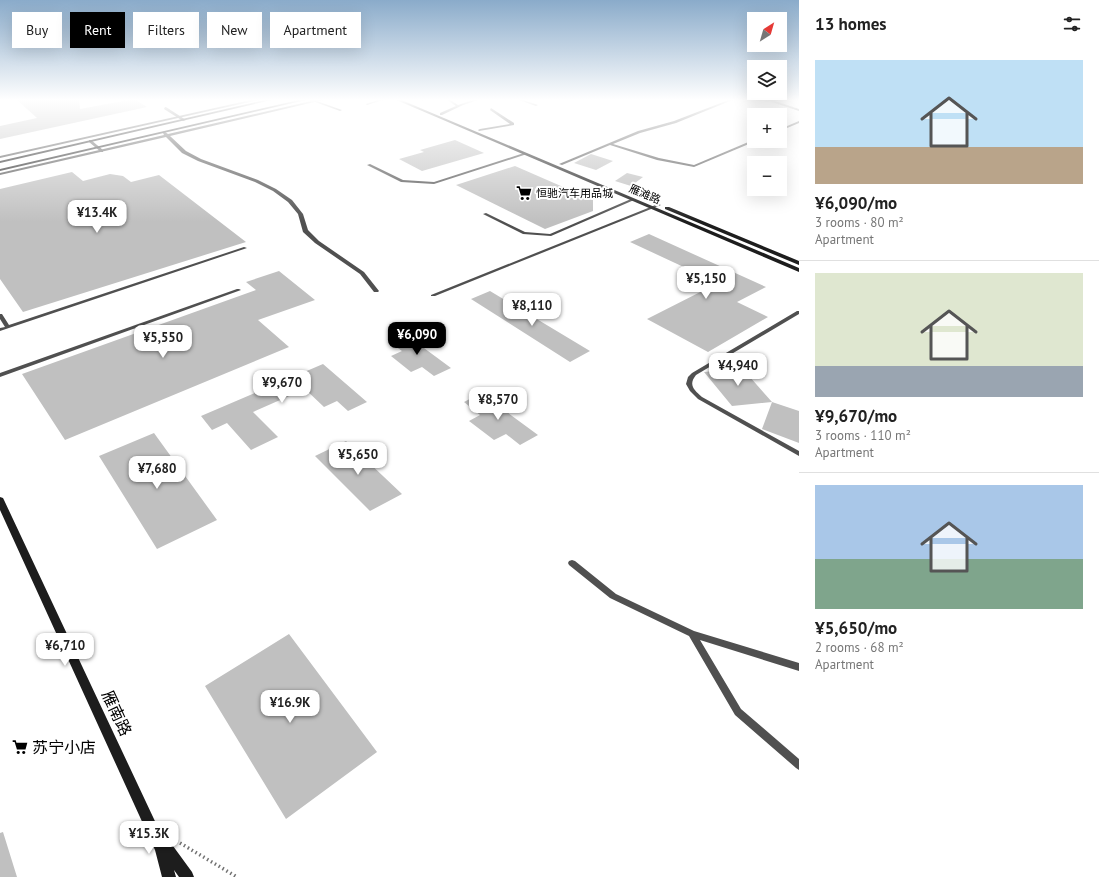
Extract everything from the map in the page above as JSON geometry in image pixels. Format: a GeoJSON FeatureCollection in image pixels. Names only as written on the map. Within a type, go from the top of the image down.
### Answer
{"type":"FeatureCollection","features":[{"type":"Feature","properties":{"kind":"main road"},"geometry":{"type":"LineString","coordinates":[[0,162],[94,140]]}},
{"type":"Feature","properties":{"kind":"main road"},"geometry":{"type":"LineString","coordinates":[[0,170],[135,140]]}},
{"type":"Feature","properties":{"kind":"main road","name":"雁滩路"},"geometry":{"type":"LineString","coordinates":[[492,140],[799,270]]}},
{"type":"Feature","properties":{"kind":"main road","name":"雁滩路"},"geometry":{"type":"LineString","coordinates":[[504,140],[799,263]]}},
{"type":"Feature","properties":{"kind":"main road","name":"雁南路"},"geometry":{"type":"LineString","coordinates":[[0,500],[161,849],[169,877]]}},
{"type":"Feature","properties":{"kind":"main road"},"geometry":{"type":"LineString","coordinates":[[150,826],[187,877]]}},
{"type":"Feature","properties":{"kind":"street"},"geometry":{"type":"LineString","coordinates":[[0,158],[82,140]]}},
{"type":"Feature","properties":{"kind":"street"},"geometry":{"type":"LineString","coordinates":[[0,174],[144,140]]}},
{"type":"Feature","properties":{"kind":"street"},"geometry":{"type":"LineString","coordinates":[[172,140],[184,152],[263,184],[288,199],[296,206],[304,220],[305,232],[362,273],[376,291]]}},
{"type":"Feature","properties":{"kind":"lane"},"geometry":{"type":"LineString","coordinates":[[561,164],[621,140]]}},
{"type":"Feature","properties":{"kind":"lane"},"geometry":{"type":"LineString","coordinates":[[90,141],[102,151]]}},
{"type":"Feature","properties":{"kind":"lane"},"geometry":{"type":"LineString","coordinates":[[611,144],[658,158],[694,166],[747,144]]}},
{"type":"Feature","properties":{"kind":"lane"},"geometry":{"type":"LineString","coordinates":[[369,165],[402,181],[434,183],[525,154]]}},
{"type":"Feature","properties":{"kind":"lane"},"geometry":{"type":"LineString","coordinates":[[485,214],[524,233],[551,235],[632,200]]}},
{"type":"Feature","properties":{"kind":"lane"},"geometry":{"type":"LineString","coordinates":[[434,295],[659,205]]}},
{"type":"Feature","properties":{"kind":"lane"},"geometry":{"type":"LineString","coordinates":[[0,330],[245,248]]}},
{"type":"Feature","properties":{"kind":"lane"},"geometry":{"type":"LineString","coordinates":[[0,375],[239,290]]}},
{"type":"Feature","properties":{"kind":"lane"},"geometry":{"type":"LineString","coordinates":[[799,312],[694,374],[689,380],[690,389],[700,398],[799,454]]}},
{"type":"Feature","properties":{"kind":"lane"},"geometry":{"type":"LineString","coordinates":[[0,315],[8,327]]}},
{"type":"Feature","properties":{"kind":"lane"},"geometry":{"type":"LineString","coordinates":[[572,562],[613,596],[692,634],[799,667]]}},
{"type":"Feature","properties":{"kind":"lane"},"geometry":{"type":"LineString","coordinates":[[692,634],[738,712],[799,765]]}},
{"type":"Feature","properties":{"kind":"path"},"geometry":{"type":"LineString","coordinates":[[177,842],[237,877]]}},
{"type":"Feature","properties":{"kind":"building"},"geometry":{"type":"Polygon","coordinates":[[[455,140],[484,153],[422,171],[399,159],[424,152],[420,150],[455,140]]]}},
{"type":"Feature","properties":{"kind":"building"},"geometry":{"type":"Polygon","coordinates":[[[591,154],[613,161],[596,170],[574,163],[591,154]]]}},
{"type":"Feature","properties":{"kind":"building","name":"恒驰汽车用品城"},"geometry":{"type":"Polygon","coordinates":[[[515,166],[593,200],[593,211],[545,229],[456,185],[515,166]]]}},
{"type":"Feature","properties":{"kind":"building"},"geometry":{"type":"Polygon","coordinates":[[[72,172],[83,181],[110,174],[123,176],[131,182],[159,175],[246,242],[23,312],[0,279],[0,189],[72,172]]]}},
{"type":"Feature","properties":{"kind":"building"},"geometry":{"type":"Polygon","coordinates":[[[627,173],[643,177],[631,186],[615,181],[627,173]]]}},
{"type":"Feature","properties":{"kind":"building"},"geometry":{"type":"Polygon","coordinates":[[[649,234],[766,287],[737,302],[768,317],[708,352],[647,319],[718,283],[630,242],[649,234]]]}},
{"type":"Feature","properties":{"kind":"building"},"geometry":{"type":"Polygon","coordinates":[[[279,271],[315,300],[258,320],[289,347],[65,440],[22,374],[256,290],[246,282],[279,271]]]}},
{"type":"Feature","properties":{"kind":"building"},"geometry":{"type":"Polygon","coordinates":[[[490,291],[590,351],[570,362],[471,299],[490,291]]]}},
{"type":"Feature","properties":{"kind":"building"},"geometry":{"type":"Polygon","coordinates":[[[405,334],[451,368],[434,376],[422,367],[411,372],[391,356],[402,351],[388,341],[405,334]]]}},
{"type":"Feature","properties":{"kind":"building"},"geometry":{"type":"Polygon","coordinates":[[[323,364],[367,402],[348,411],[337,401],[324,407],[305,389],[253,412],[278,437],[251,450],[227,423],[212,430],[201,416],[323,364]]]}},
{"type":"Feature","properties":{"kind":"building"},"geometry":{"type":"Polygon","coordinates":[[[742,368],[772,402],[732,406],[704,372],[742,368]]]}},
{"type":"Feature","properties":{"kind":"building"},"geometry":{"type":"Polygon","coordinates":[[[481,393],[538,435],[520,445],[506,434],[494,440],[469,421],[480,415],[464,402],[481,393]]]}},
{"type":"Feature","properties":{"kind":"building"},"geometry":{"type":"Polygon","coordinates":[[[772,402],[799,411],[799,443],[762,429],[772,402]]]}},
{"type":"Feature","properties":{"kind":"building"},"geometry":{"type":"Polygon","coordinates":[[[154,433],[217,520],[157,549],[99,456],[154,433]]]}},
{"type":"Feature","properties":{"kind":"building"},"geometry":{"type":"Polygon","coordinates":[[[346,441],[402,494],[370,511],[315,456],[346,441]]]}},
{"type":"Feature","properties":{"kind":"building"},"geometry":{"type":"Polygon","coordinates":[[[289,634],[377,752],[286,819],[205,686],[289,634]]]}},
{"type":"Feature","properties":{"kind":"building"},"geometry":{"type":"Polygon","coordinates":[[[3,832],[17,877],[0,877],[0,833],[3,832]]]}},
{"type":"Feature","properties":{"kind":"place","name":"恒驰汽车用品城"},"geometry":{"type":"Point","coordinates":[524,193]}},
{"type":"Feature","properties":{"kind":"place","name":"苏宁小店"},"geometry":{"type":"Point","coordinates":[20,747]}}]}
